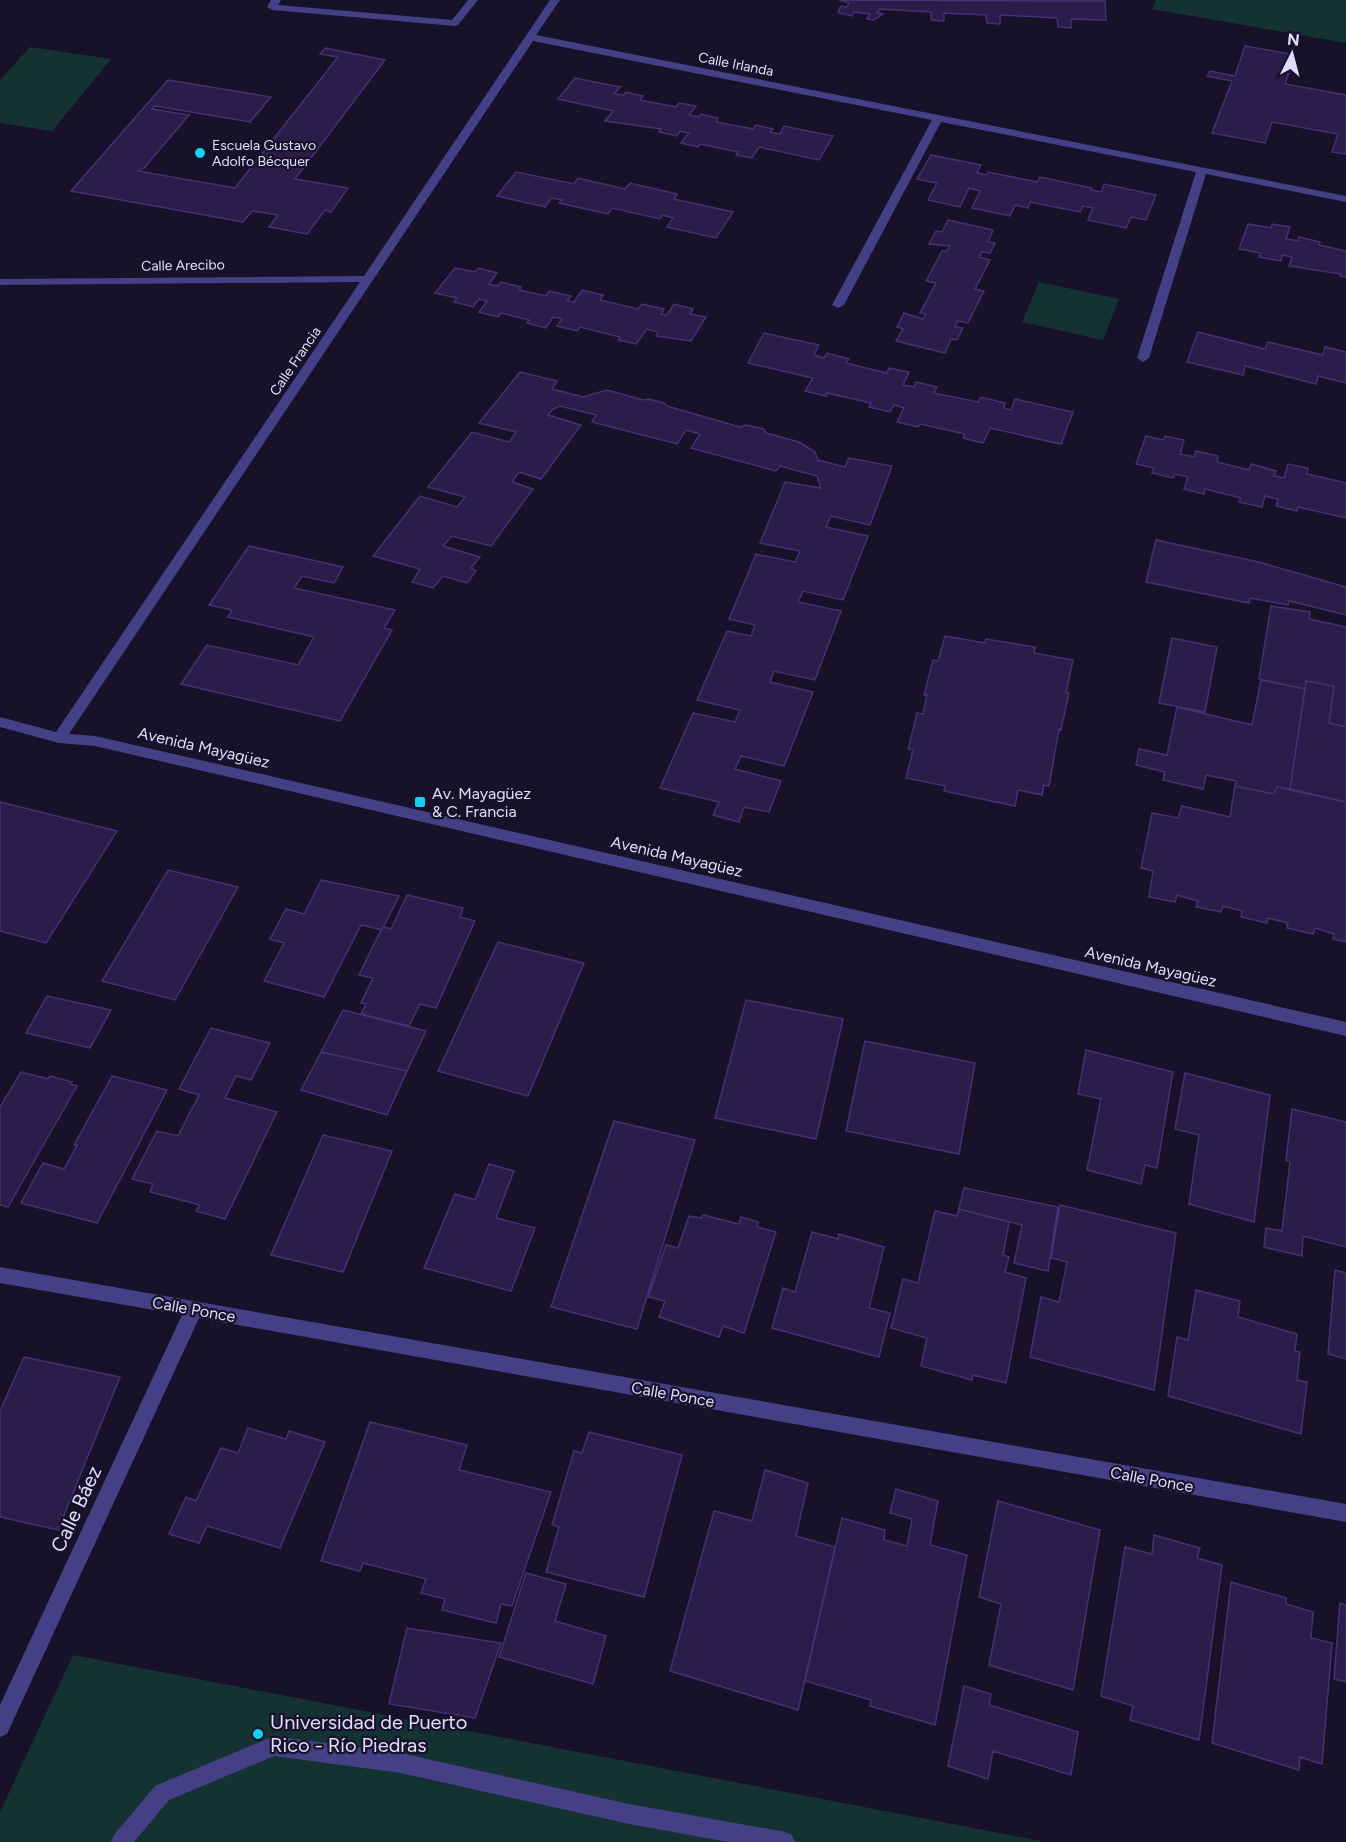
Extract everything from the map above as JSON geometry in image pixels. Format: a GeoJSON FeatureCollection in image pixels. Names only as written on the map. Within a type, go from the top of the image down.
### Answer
{"type":"FeatureCollection","features":[{"type":"Feature","properties":{"kind":"street"},"geometry":{"type":"LineString","coordinates":[[276,0],[272,7],[455,23],[473,0]]}},
{"type":"Feature","properties":{"kind":"street","name":"Calle Francia"},"geometry":{"type":"LineString","coordinates":[[58,738],[555,0]]}},
{"type":"Feature","properties":{"kind":"street","name":"Calle Irlanda"},"geometry":{"type":"LineString","coordinates":[[529,37],[1346,199]]}},
{"type":"Feature","properties":{"kind":"street"},"geometry":{"type":"LineString","coordinates":[[838,305],[938,118]]}},
{"type":"Feature","properties":{"kind":"street"},"geometry":{"type":"LineString","coordinates":[[1143,358],[1202,172]]}},
{"type":"Feature","properties":{"kind":"street","name":"Calle Arecibo"},"geometry":{"type":"LineString","coordinates":[[0,282],[367,279]]}},
{"type":"Feature","properties":{"kind":"street","name":"Avenida Mayagüez"},"geometry":{"type":"LineString","coordinates":[[0,722],[58,738],[95,741],[1346,1029]]}},
{"type":"Feature","properties":{"kind":"street","name":"Calle Ponce"},"geometry":{"type":"LineString","coordinates":[[0,1275],[1346,1513]]}},
{"type":"Feature","properties":{"kind":"street","name":"Calle Báez"},"geometry":{"type":"LineString","coordinates":[[0,1728],[194,1309]]}},
{"type":"Feature","properties":{"kind":"street"},"geometry":{"type":"LineString","coordinates":[[121,1842],[162,1794],[274,1746],[401,1762],[629,1814],[785,1842]]}},
{"type":"Feature","properties":{"kind":"green space"},"geometry":{"type":"Polygon","coordinates":[[[1156,0],[1346,0],[1346,43],[1152,9],[1156,0]]]}},
{"type":"Feature","properties":{"kind":"green space"},"geometry":{"type":"Polygon","coordinates":[[[30,47],[111,59],[52,131],[0,123],[0,80],[30,47]]]}},
{"type":"Feature","properties":{"kind":"green space"},"geometry":{"type":"Polygon","coordinates":[[[1039,282],[1119,299],[1103,340],[1022,322],[1039,282]]]}},
{"type":"Feature","properties":{"kind":"green space","name":"Universidad de Puerto Rico - Río Piedras"},"geometry":{"type":"Polygon","coordinates":[[[73,1655],[1046,1842],[0,1842],[0,1812],[73,1655]]]}},
{"type":"Feature","properties":{"kind":"building"},"geometry":{"type":"Polygon","coordinates":[[[839,0],[1105,1],[1106,20],[1071,19],[1071,28],[1058,27],[1057,18],[1000,15],[1000,24],[987,23],[986,15],[944,13],[944,21],[931,20],[931,12],[880,9],[877,13],[883,14],[874,20],[867,19],[870,14],[854,12],[852,16],[838,12],[841,6],[847,7],[849,3],[839,0]]]}},
{"type":"Feature","properties":{"kind":"building"},"geometry":{"type":"Polygon","coordinates":[[[1245,46],[1295,55],[1285,84],[1346,95],[1346,154],[1332,152],[1338,134],[1272,122],[1265,143],[1212,133],[1232,81],[1207,76],[1210,71],[1235,76],[1245,46]]]}},
{"type":"Feature","properties":{"kind":"building"},"geometry":{"type":"Polygon","coordinates":[[[325,48],[385,60],[295,179],[348,188],[331,212],[325,210],[307,234],[269,227],[278,215],[252,211],[243,222],[71,191],[168,80],[271,97],[250,122],[155,106],[152,109],[189,115],[144,168],[138,171],[235,188],[338,57],[320,54],[325,48]]]}},
{"type":"Feature","properties":{"kind":"building"},"geometry":{"type":"Polygon","coordinates":[[[575,78],[620,87],[614,94],[624,95],[626,92],[643,96],[640,100],[676,107],[679,103],[696,106],[689,115],[699,117],[701,114],[718,118],[716,122],[753,129],[756,125],[773,129],[770,132],[780,134],[784,126],[833,136],[819,160],[759,147],[752,158],[736,155],[738,152],[700,144],[698,147],[681,143],[689,133],[680,131],[677,136],[659,132],[661,129],[605,121],[613,111],[558,99],[575,78]]]}},
{"type":"Feature","properties":{"kind":"building"},"geometry":{"type":"Polygon","coordinates":[[[931,155],[981,165],[977,173],[987,175],[988,172],[1037,182],[1040,177],[1101,192],[1104,184],[1156,195],[1146,220],[1131,217],[1126,228],[1088,220],[1093,208],[1083,206],[1080,212],[1030,202],[1028,208],[1015,205],[1010,216],[972,208],[980,191],[969,188],[960,207],[928,200],[937,183],[917,179],[931,155]]]}},
{"type":"Feature","properties":{"kind":"building"},"geometry":{"type":"Polygon","coordinates":[[[516,172],[574,184],[578,178],[625,189],[630,183],[677,194],[674,199],[733,212],[716,238],[667,227],[673,218],[662,215],[660,219],[612,208],[608,214],[559,203],[562,200],[551,198],[545,207],[497,196],[516,172]]]}},
{"type":"Feature","properties":{"kind":"building"},"geometry":{"type":"Polygon","coordinates":[[[948,220],[993,230],[988,242],[995,243],[990,253],[982,252],[979,257],[990,260],[975,289],[984,291],[968,323],[958,321],[955,327],[963,328],[957,340],[951,339],[945,353],[896,341],[903,329],[897,327],[904,313],[923,319],[926,314],[920,313],[936,283],[926,281],[942,251],[947,251],[950,246],[929,244],[936,231],[942,232],[948,220]]]}},
{"type":"Feature","properties":{"kind":"building"},"geometry":{"type":"Polygon","coordinates":[[[1248,224],[1271,228],[1272,224],[1290,227],[1286,239],[1298,241],[1299,237],[1320,242],[1319,245],[1346,251],[1346,277],[1340,276],[1341,274],[1289,266],[1292,257],[1282,255],[1281,261],[1259,257],[1260,253],[1239,249],[1248,224]]]}},
{"type":"Feature","properties":{"kind":"building"},"geometry":{"type":"Polygon","coordinates":[[[455,268],[475,272],[479,268],[497,273],[489,284],[498,286],[501,282],[521,287],[519,290],[546,296],[549,291],[571,296],[567,301],[574,302],[582,290],[603,295],[600,300],[638,309],[642,304],[664,309],[661,314],[667,315],[674,304],[693,309],[690,314],[706,317],[691,341],[656,336],[658,332],[647,329],[636,344],[618,340],[620,337],[580,327],[577,331],[557,326],[562,319],[553,317],[546,328],[527,323],[529,320],[501,313],[498,317],[479,312],[487,301],[479,299],[473,307],[454,302],[457,298],[435,293],[455,268]]]}},
{"type":"Feature","properties":{"kind":"building"},"geometry":{"type":"Polygon","coordinates":[[[1198,332],[1265,349],[1268,342],[1323,355],[1325,347],[1346,352],[1346,383],[1318,376],[1316,384],[1245,366],[1243,375],[1187,362],[1198,332]]]}},
{"type":"Feature","properties":{"kind":"building"},"geometry":{"type":"Polygon","coordinates":[[[764,333],[819,345],[814,355],[824,358],[827,353],[849,359],[846,363],[887,373],[889,368],[909,372],[903,385],[914,387],[916,382],[937,387],[934,393],[978,402],[981,397],[1005,403],[1004,408],[1011,410],[1015,399],[1073,412],[1061,444],[990,428],[983,443],[963,438],[965,434],[920,424],[918,427],[897,422],[904,408],[894,405],[890,412],[869,407],[871,403],[827,393],[826,396],[805,391],[813,378],[748,363],[764,333]]]}},
{"type":"Feature","properties":{"kind":"building"},"geometry":{"type":"Polygon","coordinates":[[[520,372],[557,381],[552,389],[583,397],[607,390],[664,403],[667,406],[740,427],[746,425],[764,429],[766,433],[799,442],[815,452],[818,460],[845,467],[849,458],[892,466],[870,525],[831,516],[826,527],[868,536],[843,600],[803,591],[798,602],[841,611],[815,680],[774,671],[770,682],[813,692],[784,766],[741,756],[735,769],[781,781],[769,812],[744,807],[739,822],[713,815],[719,802],[660,788],[693,713],[735,722],[740,710],[697,700],[727,631],[751,636],[755,625],[729,619],[756,554],[795,562],[800,551],[760,543],[785,482],[821,488],[817,476],[780,466],[776,471],[691,448],[700,434],[686,430],[677,444],[592,422],[596,415],[560,406],[548,415],[581,425],[541,479],[519,472],[512,482],[533,489],[491,546],[452,536],[443,546],[480,557],[471,568],[476,571],[467,583],[443,576],[433,588],[412,582],[420,569],[373,556],[420,496],[457,507],[465,497],[428,487],[472,432],[509,442],[516,432],[479,423],[520,372]]]}},
{"type":"Feature","properties":{"kind":"building"},"geometry":{"type":"Polygon","coordinates":[[[1146,436],[1163,440],[1165,436],[1184,440],[1180,454],[1194,457],[1196,451],[1218,456],[1217,462],[1249,470],[1251,464],[1276,471],[1274,476],[1284,478],[1288,464],[1308,468],[1307,474],[1346,483],[1346,518],[1298,507],[1297,511],[1276,506],[1278,499],[1265,496],[1262,507],[1239,502],[1241,498],[1205,489],[1204,494],[1184,489],[1188,477],[1175,474],[1173,478],[1152,473],[1154,468],[1136,464],[1146,436]]]}},
{"type":"Feature","properties":{"kind":"building"},"geometry":{"type":"Polygon","coordinates":[[[1156,540],[1259,562],[1346,587],[1346,615],[1289,601],[1288,605],[1250,598],[1249,603],[1146,582],[1156,540]]]}},
{"type":"Feature","properties":{"kind":"building"},"geometry":{"type":"Polygon","coordinates":[[[249,546],[343,567],[334,583],[302,576],[294,588],[395,610],[384,628],[392,630],[340,721],[181,684],[207,645],[298,665],[314,637],[228,617],[232,610],[209,605],[249,546]]]}},
{"type":"Feature","properties":{"kind":"building"},"geometry":{"type":"Polygon","coordinates":[[[1271,606],[1310,612],[1309,619],[1346,627],[1346,727],[1329,723],[1334,686],[1306,681],[1305,689],[1259,679],[1271,606]]]}},
{"type":"Feature","properties":{"kind":"building"},"geometry":{"type":"Polygon","coordinates":[[[945,636],[985,643],[986,639],[1035,647],[1034,653],[1073,660],[1066,693],[1069,693],[1061,730],[1059,729],[1049,786],[1044,785],[1042,795],[1018,790],[1015,806],[944,791],[945,786],[906,778],[913,750],[908,749],[917,713],[923,714],[927,695],[924,695],[933,660],[938,661],[945,636]]]}},
{"type":"Feature","properties":{"kind":"building"},"geometry":{"type":"Polygon","coordinates":[[[1172,638],[1217,647],[1205,712],[1159,703],[1172,638]]]}},
{"type":"Feature","properties":{"kind":"building"},"geometry":{"type":"Polygon","coordinates":[[[1261,680],[1305,689],[1290,789],[1277,787],[1274,794],[1235,786],[1236,781],[1206,775],[1203,789],[1163,780],[1165,772],[1136,765],[1139,749],[1167,755],[1177,707],[1252,725],[1261,680]]]}},
{"type":"Feature","properties":{"kind":"building"},"geometry":{"type":"Polygon","coordinates":[[[1306,681],[1334,686],[1329,723],[1346,727],[1346,802],[1290,789],[1306,681]]]}},
{"type":"Feature","properties":{"kind":"building"},"geometry":{"type":"Polygon","coordinates":[[[1235,786],[1274,794],[1277,787],[1346,802],[1346,942],[1333,939],[1334,934],[1315,928],[1313,934],[1287,928],[1288,923],[1268,918],[1267,923],[1241,917],[1242,911],[1223,906],[1221,912],[1196,907],[1198,901],[1177,895],[1175,902],[1149,897],[1153,871],[1141,868],[1152,813],[1178,818],[1182,806],[1230,817],[1235,786]]]}},
{"type":"Feature","properties":{"kind":"building"},"geometry":{"type":"Polygon","coordinates":[[[0,802],[117,831],[46,943],[0,931],[0,802]]]}},
{"type":"Feature","properties":{"kind":"building"},"geometry":{"type":"Polygon","coordinates":[[[168,870],[238,887],[175,1000],[102,981],[168,870]]]}},
{"type":"Feature","properties":{"kind":"building"},"geometry":{"type":"Polygon","coordinates":[[[321,880],[399,896],[382,930],[361,925],[324,997],[264,981],[284,943],[270,939],[286,909],[304,914],[321,880]]]}},
{"type":"Feature","properties":{"kind":"building"},"geometry":{"type":"Polygon","coordinates":[[[407,895],[463,908],[460,917],[475,921],[436,1008],[420,1004],[409,1026],[361,1014],[366,1004],[361,1003],[373,978],[359,975],[381,930],[384,927],[391,929],[407,895]]]}},
{"type":"Feature","properties":{"kind":"building"},"geometry":{"type":"Polygon","coordinates":[[[498,942],[584,963],[528,1096],[438,1071],[498,942]]]}},
{"type":"Feature","properties":{"kind":"building"},"geometry":{"type":"Polygon","coordinates":[[[47,996],[111,1010],[90,1048],[26,1033],[47,996]]]}},
{"type":"Feature","properties":{"kind":"building"},"geometry":{"type":"Polygon","coordinates":[[[746,1000],[843,1019],[816,1139],[715,1118],[746,1000]]]}},
{"type":"Feature","properties":{"kind":"building"},"geometry":{"type":"Polygon","coordinates":[[[343,1010],[426,1031],[407,1071],[321,1052],[343,1010]]]}},
{"type":"Feature","properties":{"kind":"building"},"geometry":{"type":"Polygon","coordinates":[[[211,1028],[270,1043],[251,1080],[236,1076],[225,1098],[277,1112],[225,1219],[196,1211],[200,1205],[150,1192],[153,1184],[132,1179],[157,1131],[178,1136],[199,1095],[179,1089],[211,1028]]]}},
{"type":"Feature","properties":{"kind":"building"},"geometry":{"type":"Polygon","coordinates":[[[865,1041],[975,1063],[959,1154],[846,1131],[865,1041]]]}},
{"type":"Feature","properties":{"kind":"building"},"geometry":{"type":"Polygon","coordinates":[[[1086,1050],[1173,1072],[1157,1168],[1145,1165],[1141,1184],[1087,1170],[1101,1099],[1078,1094],[1086,1050]]]}},
{"type":"Feature","properties":{"kind":"building"},"geometry":{"type":"Polygon","coordinates":[[[321,1052],[407,1071],[387,1115],[301,1090],[321,1052]]]}},
{"type":"Feature","properties":{"kind":"building"},"geometry":{"type":"Polygon","coordinates":[[[21,1072],[48,1079],[50,1076],[72,1082],[70,1084],[77,1086],[8,1207],[0,1205],[0,1107],[21,1072]]]}},
{"type":"Feature","properties":{"kind":"building"},"geometry":{"type":"Polygon","coordinates":[[[1185,1073],[1270,1095],[1254,1222],[1189,1204],[1199,1135],[1175,1129],[1185,1073]]]}},
{"type":"Feature","properties":{"kind":"building"},"geometry":{"type":"Polygon","coordinates":[[[112,1076],[167,1090],[97,1223],[21,1203],[43,1163],[64,1169],[77,1145],[74,1145],[112,1076]]]}},
{"type":"Feature","properties":{"kind":"building"},"geometry":{"type":"Polygon","coordinates":[[[1292,1109],[1346,1122],[1346,1247],[1303,1236],[1302,1256],[1264,1247],[1266,1228],[1282,1231],[1290,1162],[1286,1160],[1292,1109]]]}},
{"type":"Feature","properties":{"kind":"building"},"geometry":{"type":"Polygon","coordinates":[[[614,1121],[695,1140],[637,1329],[551,1307],[614,1121]]]}},
{"type":"Feature","properties":{"kind":"building"},"geometry":{"type":"Polygon","coordinates":[[[323,1135],[392,1151],[343,1272],[271,1255],[323,1135]]]}},
{"type":"Feature","properties":{"kind":"building"},"geometry":{"type":"Polygon","coordinates":[[[489,1164],[514,1171],[496,1218],[535,1228],[511,1291],[424,1268],[455,1194],[475,1200],[489,1164]]]}},
{"type":"Feature","properties":{"kind":"building"},"geometry":{"type":"Polygon","coordinates":[[[964,1188],[1058,1207],[1048,1271],[1014,1263],[1022,1225],[959,1209],[964,1188]]]}},
{"type":"Feature","properties":{"kind":"building"},"geometry":{"type":"Polygon","coordinates":[[[1060,1205],[1176,1233],[1154,1390],[1030,1357],[1041,1297],[1059,1302],[1067,1262],[1051,1258],[1060,1205]]]}},
{"type":"Feature","properties":{"kind":"building"},"geometry":{"type":"Polygon","coordinates":[[[959,1209],[1009,1222],[1003,1255],[1009,1257],[1005,1272],[1026,1278],[1006,1383],[973,1375],[972,1380],[921,1366],[927,1338],[891,1328],[903,1279],[918,1283],[935,1211],[957,1216],[959,1209]]]}},
{"type":"Feature","properties":{"kind":"building"},"geometry":{"type":"Polygon","coordinates":[[[703,1215],[739,1224],[741,1217],[758,1222],[757,1227],[776,1232],[744,1333],[723,1326],[719,1337],[659,1317],[665,1301],[648,1297],[666,1245],[678,1248],[689,1216],[701,1218],[703,1215]]]}},
{"type":"Feature","properties":{"kind":"building"},"geometry":{"type":"Polygon","coordinates":[[[812,1232],[838,1239],[839,1234],[884,1247],[869,1308],[890,1313],[879,1357],[772,1328],[783,1288],[795,1292],[812,1232]]]}},
{"type":"Feature","properties":{"kind":"building"},"geometry":{"type":"Polygon","coordinates":[[[1335,1270],[1346,1273],[1346,1359],[1328,1354],[1335,1270]]]}},
{"type":"Feature","properties":{"kind":"building"},"geometry":{"type":"Polygon","coordinates":[[[1196,1290],[1240,1301],[1238,1317],[1297,1334],[1295,1351],[1300,1352],[1297,1380],[1307,1382],[1301,1434],[1168,1396],[1177,1337],[1188,1340],[1196,1290]]]}},
{"type":"Feature","properties":{"kind":"building"},"geometry":{"type":"Polygon","coordinates":[[[24,1357],[120,1377],[58,1530],[0,1517],[0,1411],[24,1357]]]}},
{"type":"Feature","properties":{"kind":"building"},"geometry":{"type":"Polygon","coordinates":[[[370,1422],[467,1445],[459,1470],[551,1492],[512,1606],[501,1604],[496,1623],[442,1610],[445,1599],[421,1593],[426,1579],[363,1563],[360,1571],[321,1561],[370,1422]]]}},
{"type":"Feature","properties":{"kind":"building"},"geometry":{"type":"Polygon","coordinates":[[[248,1428],[286,1439],[289,1431],[325,1442],[280,1548],[207,1526],[199,1543],[169,1534],[186,1497],[196,1501],[221,1448],[238,1453],[248,1428]]]}},
{"type":"Feature","properties":{"kind":"building"},"geometry":{"type":"Polygon","coordinates":[[[589,1432],[682,1455],[644,1597],[546,1572],[559,1527],[552,1525],[574,1451],[582,1453],[589,1432]]]}},
{"type":"Feature","properties":{"kind":"building"},"geometry":{"type":"Polygon","coordinates":[[[765,1470],[808,1483],[796,1536],[835,1547],[798,1710],[670,1671],[714,1511],[752,1521],[765,1470]]]}},
{"type":"Feature","properties":{"kind":"building"},"geometry":{"type":"Polygon","coordinates":[[[896,1489],[938,1501],[930,1545],[967,1555],[935,1725],[870,1706],[871,1700],[805,1681],[842,1518],[885,1530],[884,1540],[907,1546],[912,1519],[890,1513],[896,1489]]]}},
{"type":"Feature","properties":{"kind":"building"},"geometry":{"type":"Polygon","coordinates":[[[998,1501],[1100,1530],[1073,1690],[989,1665],[1001,1604],[979,1597],[998,1501]]]}},
{"type":"Feature","properties":{"kind":"building"},"geometry":{"type":"Polygon","coordinates":[[[1154,1535],[1200,1548],[1197,1558],[1222,1565],[1199,1740],[1130,1720],[1133,1706],[1101,1696],[1125,1547],[1152,1554],[1154,1535]]]}},
{"type":"Feature","properties":{"kind":"building"},"geometry":{"type":"Polygon","coordinates":[[[526,1573],[566,1584],[555,1621],[606,1636],[593,1684],[499,1657],[526,1573]]]}},
{"type":"Feature","properties":{"kind":"building"},"geometry":{"type":"Polygon","coordinates":[[[1231,1582],[1286,1598],[1286,1604],[1313,1612],[1311,1638],[1332,1643],[1322,1764],[1300,1757],[1299,1770],[1212,1743],[1231,1582]]]}},
{"type":"Feature","properties":{"kind":"building"},"geometry":{"type":"Polygon","coordinates":[[[1340,1603],[1346,1605],[1346,1682],[1334,1679],[1340,1603]]]}},
{"type":"Feature","properties":{"kind":"building"},"geometry":{"type":"Polygon","coordinates":[[[407,1628],[501,1643],[475,1718],[389,1704],[407,1628]]]}},
{"type":"Feature","properties":{"kind":"building"},"geometry":{"type":"Polygon","coordinates":[[[964,1686],[991,1694],[989,1705],[1078,1732],[1071,1775],[993,1751],[988,1779],[948,1766],[964,1686]]]}},
{"type":"Feature","properties":{"kind":"place","name":"Escuela Gustavo Adolfo Bécquer"},"geometry":{"type":"Point","coordinates":[200,153]}},
{"type":"Feature","properties":{"kind":"place","name":"Av. Mayagüez & C. Francia"},"geometry":{"type":"Point","coordinates":[420,802]}},
{"type":"Feature","properties":{"kind":"place","name":"Universidad de Puerto Rico - Río Piedras"},"geometry":{"type":"Point","coordinates":[258,1734]}}]}
